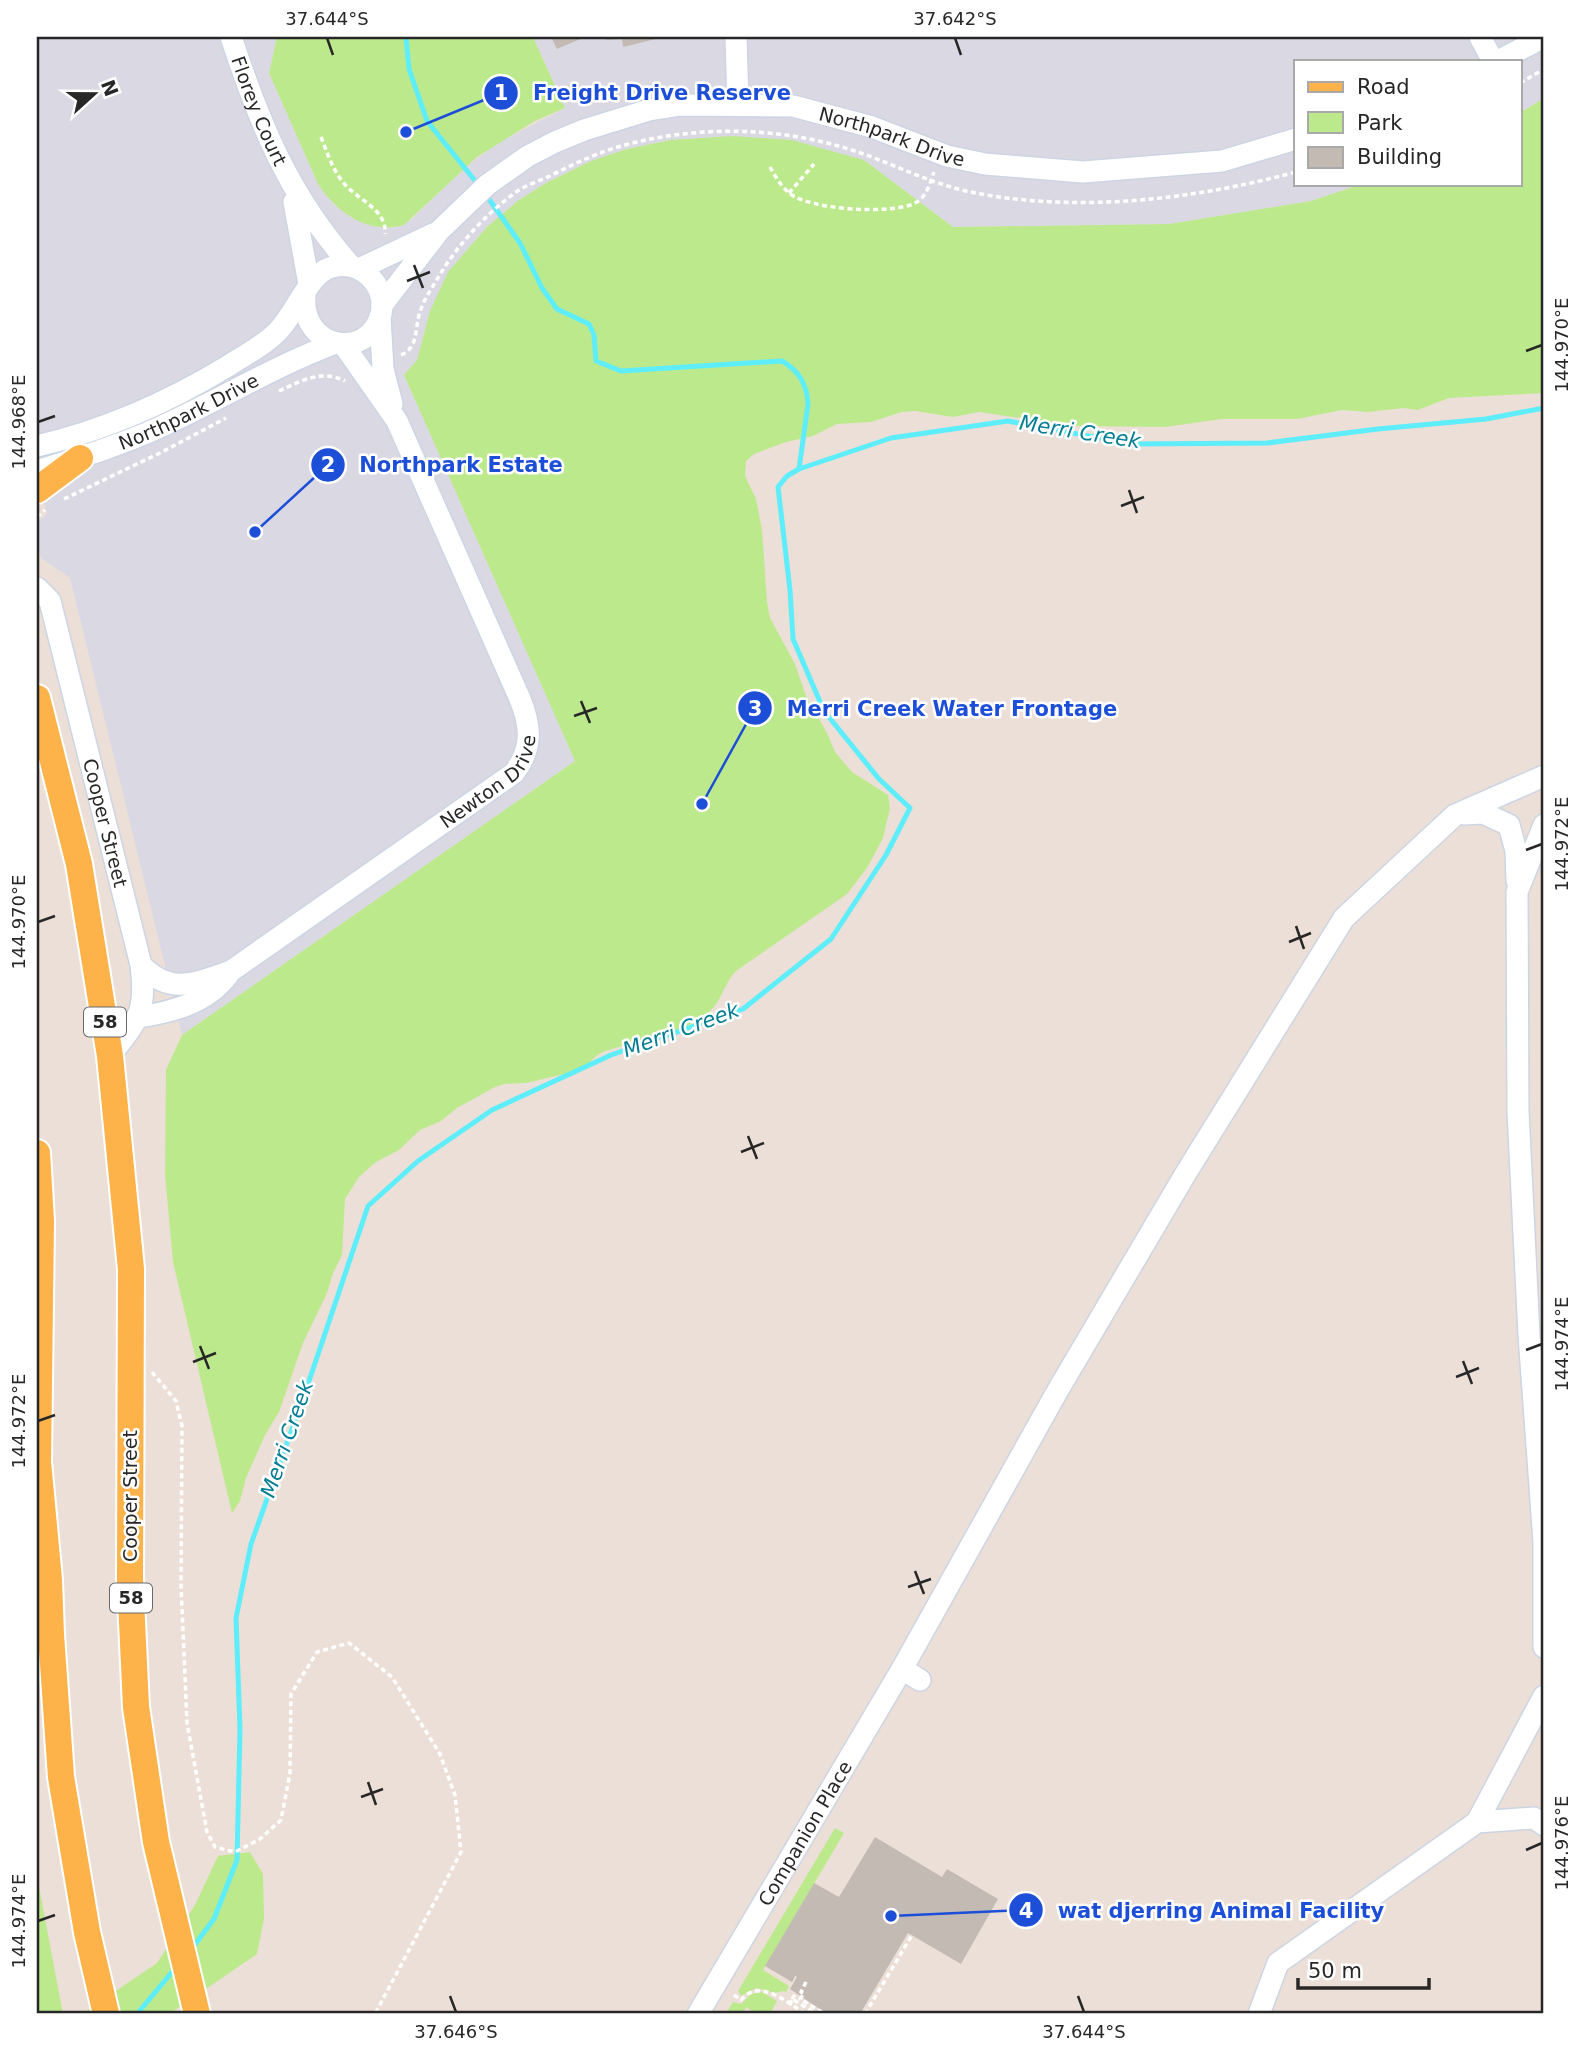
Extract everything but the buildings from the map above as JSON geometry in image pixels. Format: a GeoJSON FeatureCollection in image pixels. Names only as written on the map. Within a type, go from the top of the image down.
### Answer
{"type":"FeatureCollection","features":[{"type":"Feature","properties":{"kind":"main road"},"geometry":{"type":"LineString","coordinates":[[44,498],[80,458]]}},
{"type":"Feature","properties":{"kind":"main road","name":"Cooper Street"},"geometry":{"type":"LineString","coordinates":[[37,698],[79,864],[110,1056],[131,1269],[130,1579],[135,1694],[156,1842],[197,2014]]}},
{"type":"Feature","properties":{"kind":"main road"},"geometry":{"type":"LineString","coordinates":[[37,1153],[41,1221],[38,1462],[49,1580],[44,1627],[61,1777],[87,1932],[106,2014]]}},
{"type":"Feature","properties":{"kind":"street","name":"Florey Court"},"geometry":{"type":"LineString","coordinates":[[232,37],[269,139],[290,183],[324,236],[355,267]]}},
{"type":"Feature","properties":{"kind":"street"},"geometry":{"type":"LineString","coordinates":[[736,37],[738,104]]}},
{"type":"Feature","properties":{"kind":"street"},"geometry":{"type":"LineString","coordinates":[[1480,37],[1494,60]]}},
{"type":"Feature","properties":{"kind":"street"},"geometry":{"type":"LineString","coordinates":[[1497,60],[1544,37]]}},
{"type":"Feature","properties":{"kind":"street","name":"Northpark Drive"},"geometry":{"type":"LineString","coordinates":[[381,311],[439,231],[506,171],[555,142],[621,117],[681,105],[793,106],[872,127],[937,152],[985,164],[1083,172],[1222,161],[1294,140]]}},
{"type":"Feature","properties":{"kind":"street","name":"Florey Court"},"geometry":{"type":"LineString","coordinates":[[290,183],[300,227],[307,290]]}},
{"type":"Feature","properties":{"kind":"street","name":"Northpark Drive"},"geometry":{"type":"LineString","coordinates":[[355,267],[439,231]]}},
{"type":"Feature","properties":{"kind":"street"},"geometry":{"type":"LineString","coordinates":[[338,265],[355,267],[368,275],[381,294],[381,311],[375,328],[366,337],[355,342],[340,344],[324,339],[314,331],[307,320],[304,308],[307,290],[317,275],[327,269],[338,265]]}},
{"type":"Feature","properties":{"kind":"street","name":"Northpark Drive"},"geometry":{"type":"LineString","coordinates":[[37,446],[101,428],[179,395],[265,343],[289,319],[307,290]]}},
{"type":"Feature","properties":{"kind":"street","name":"Newton Drive"},"geometry":{"type":"LineString","coordinates":[[139,1017],[165,1013],[188,1005],[213,991],[231,971],[514,773],[521,765],[529,740],[528,719],[397,421],[383,369],[381,311]]}},
{"type":"Feature","properties":{"kind":"street","name":"Northpark Drive"},"geometry":{"type":"LineString","coordinates":[[37,471],[117,446],[279,366],[340,344]]}},
{"type":"Feature","properties":{"kind":"street","name":"Newton Drive"},"geometry":{"type":"LineString","coordinates":[[340,344],[397,421]]}},
{"type":"Feature","properties":{"kind":"street","name":"Cooper Street"},"geometry":{"type":"LineString","coordinates":[[37,588],[50,601],[141,965],[144,985],[139,1017],[110,1056]]}},
{"type":"Feature","properties":{"kind":"street","name":"Companion Place"},"geometry":{"type":"LineString","coordinates":[[698,2014],[911,1675],[1058,1390],[1186,1172],[1344,918],[1455,815],[1544,776]]}},
{"type":"Feature","properties":{"kind":"street"},"geometry":{"type":"LineString","coordinates":[[1455,815],[1483,813],[1509,825],[1516,852],[1518,1111],[1529,1335],[1544,1542],[1544,1647]]}},
{"type":"Feature","properties":{"kind":"street"},"geometry":{"type":"LineString","coordinates":[[1517,892],[1544,825]]}},
{"type":"Feature","properties":{"kind":"street","name":"Newton Drive"},"geometry":{"type":"LineString","coordinates":[[141,965],[155,978],[171,985],[191,984],[231,971]]}},
{"type":"Feature","properties":{"kind":"street"},"geometry":{"type":"LineString","coordinates":[[1259,2014],[1278,1963],[1477,1822],[1544,1696]]}},
{"type":"Feature","properties":{"kind":"street"},"geometry":{"type":"LineString","coordinates":[[1477,1822],[1534,1818],[1544,1825]]}},
{"type":"Feature","properties":{"kind":"path"},"geometry":{"type":"LineString","coordinates":[[1522,82],[1544,69]]}},
{"type":"Feature","properties":{"kind":"path"},"geometry":{"type":"LineString","coordinates":[[397,356],[406,353],[412,346],[419,316],[429,292],[478,224],[518,191],[617,147],[671,136],[724,131],[778,133],[842,147],[931,181],[967,191],[1020,199],[1123,200],[1195,194],[1294,172]]}},
{"type":"Feature","properties":{"kind":"path"},"geometry":{"type":"LineString","coordinates":[[321,137],[338,176],[353,193],[380,215],[386,226],[385,234]]}},
{"type":"Feature","properties":{"kind":"path"},"geometry":{"type":"LineString","coordinates":[[770,167],[789,193],[815,205],[848,208],[903,207],[923,197],[931,181],[937,152]]}},
{"type":"Feature","properties":{"kind":"path"},"geometry":{"type":"LineString","coordinates":[[789,193],[814,164]]}},
{"type":"Feature","properties":{"kind":"path"},"geometry":{"type":"LineString","coordinates":[[276,392],[315,376],[332,376],[346,382]]}},
{"type":"Feature","properties":{"kind":"path"},"geometry":{"type":"LineString","coordinates":[[62,500],[234,414]]}},
{"type":"Feature","properties":{"kind":"path"},"geometry":{"type":"LineString","coordinates":[[37,516],[44,498]]}},
{"type":"Feature","properties":{"kind":"path"},"geometry":{"type":"LineString","coordinates":[[129,1352],[154,1374],[176,1401],[181,1426],[181,1586],[187,1723],[207,1832],[215,1847],[235,1852],[260,1839],[281,1820],[290,1773],[291,1694],[317,1652],[349,1643],[392,1677],[440,1754],[455,1795],[461,1852],[375,2014]]}},
{"type":"Feature","properties":{"kind":"path"},"geometry":{"type":"LineString","coordinates":[[865,2014],[912,1935]]}},
{"type":"Feature","properties":{"kind":"path"},"geometry":{"type":"LineString","coordinates":[[806,1982],[800,1999],[825,2014]]}},
{"type":"Feature","properties":{"kind":"path"},"geometry":{"type":"LineString","coordinates":[[734,1995],[741,2000],[750,1992],[761,1990],[806,2014]]}},
{"type":"Feature","properties":{"kind":"path"},"geometry":{"type":"LineString","coordinates":[[790,2004],[796,1993]]}},
{"type":"Feature","properties":{"kind":"path"},"geometry":{"type":"LineString","coordinates":[[792,1999],[817,2014]]}},
{"type":"Feature","properties":{"kind":"shaded area"},"geometry":{"type":"Polygon","coordinates":[[[37,37],[277,37],[269,73],[318,184],[333,204],[352,218],[390,228],[404,225],[412,219],[463,169],[498,143],[565,108],[533,37],[1544,37],[1544,98],[1522,112],[1522,60],[1294,60],[1294,186],[1356,186],[1311,201],[1169,224],[953,227],[864,160],[732,136],[671,140],[627,149],[591,161],[519,200],[487,227],[469,248],[430,311],[417,360],[404,375],[575,761],[182,1035],[70,578],[41,558],[37,542],[37,522],[47,514],[37,476],[37,37]]]}},
{"type":"Feature","properties":{"kind":"green space"},"geometry":{"type":"Polygon","coordinates":[[[277,37],[533,37],[565,108],[535,121],[477,157],[404,225],[378,227],[344,212],[318,184],[269,73],[277,37]]]}},
{"type":"Feature","properties":{"kind":"green space"},"geometry":{"type":"Polygon","coordinates":[[[1544,98],[1544,393],[1449,398],[1418,410],[1342,410],[1297,419],[1222,419],[1165,427],[1076,426],[979,412],[953,417],[915,411],[902,412],[871,422],[837,424],[813,436],[786,442],[754,454],[746,461],[745,476],[756,499],[762,530],[770,618],[795,664],[806,696],[835,752],[852,772],[888,795],[890,808],[883,838],[867,868],[847,894],[736,971],[713,1008],[699,1020],[673,1032],[603,1052],[577,1071],[495,1087],[457,1108],[441,1121],[420,1130],[399,1150],[376,1162],[359,1177],[345,1199],[342,1255],[303,1343],[279,1412],[265,1435],[246,1478],[240,1501],[232,1513],[173,1262],[165,1174],[166,1070],[182,1035],[575,761],[404,375],[417,360],[430,311],[448,272],[487,227],[519,200],[591,161],[627,149],[671,140],[732,136],[792,140],[864,160],[953,227],[1169,224],[1311,201],[1356,186],[1522,186],[1522,112],[1544,98]]]}},
{"type":"Feature","properties":{"kind":"green space"},"geometry":{"type":"Polygon","coordinates":[[[835,1828],[844,1833],[763,1970],[789,1986],[786,1992],[775,1993],[756,1988],[741,1996],[738,1991],[835,1828]]]}},
{"type":"Feature","properties":{"kind":"green space"},"geometry":{"type":"Polygon","coordinates":[[[250,1852],[263,1874],[264,1919],[257,1954],[169,2014],[82,2014],[157,1963],[195,1905],[218,1856],[250,1852]]]}},
{"type":"Feature","properties":{"kind":"green space"},"geometry":{"type":"Polygon","coordinates":[[[37,1876],[63,2014],[37,2014],[37,1876]]]}},
{"type":"Feature","properties":{"kind":"green space"},"geometry":{"type":"Polygon","coordinates":[[[762,1992],[777,2001],[770,2014],[757,2014],[746,2007],[742,2014],[726,2014],[733,2002],[741,2004],[751,1994],[762,1992]]]}},
{"type":"Feature","properties":{"kind":"waterway"},"geometry":{"type":"LineString","coordinates":[[406,37],[409,69],[427,121],[480,187]]}},
{"type":"Feature","properties":{"kind":"waterway"},"geometry":{"type":"LineString","coordinates":[[486,195],[520,243],[542,288],[557,309],[589,324],[594,335],[596,361],[621,371],[782,361],[793,369],[804,384],[808,404],[799,469]]}},
{"type":"Feature","properties":{"kind":"waterway","name":"Merri Creek"},"geometry":{"type":"LineString","coordinates":[[190,1951],[214,1919],[237,1860],[240,1729],[236,1618],[251,1544],[368,1206],[418,1161],[492,1110],[611,1055],[743,1009],[831,939],[886,855],[910,808],[879,779],[824,711],[793,639],[778,487],[787,476],[799,469],[891,438],[1008,421],[1132,444],[1267,443],[1486,419],[1544,408]]}},
{"type":"Feature","properties":{"kind":"waterway","name":"Merri Creek"},"geometry":{"type":"LineString","coordinates":[[137,2014],[177,1966]]}},
{"type":"Feature","properties":{"kind":"place","name":"Freight Drive Reserve"},"geometry":{"type":"Point","coordinates":[406,132]}},
{"type":"Feature","properties":{"kind":"place","name":"Northpark Estate"},"geometry":{"type":"Point","coordinates":[255,532]}},
{"type":"Feature","properties":{"kind":"place","name":"Merri Creek Water Frontage"},"geometry":{"type":"Point","coordinates":[702,804]}},
{"type":"Feature","properties":{"kind":"place","name":"wat djerring Animal Facility"},"geometry":{"type":"Point","coordinates":[891,1916]}}]}
